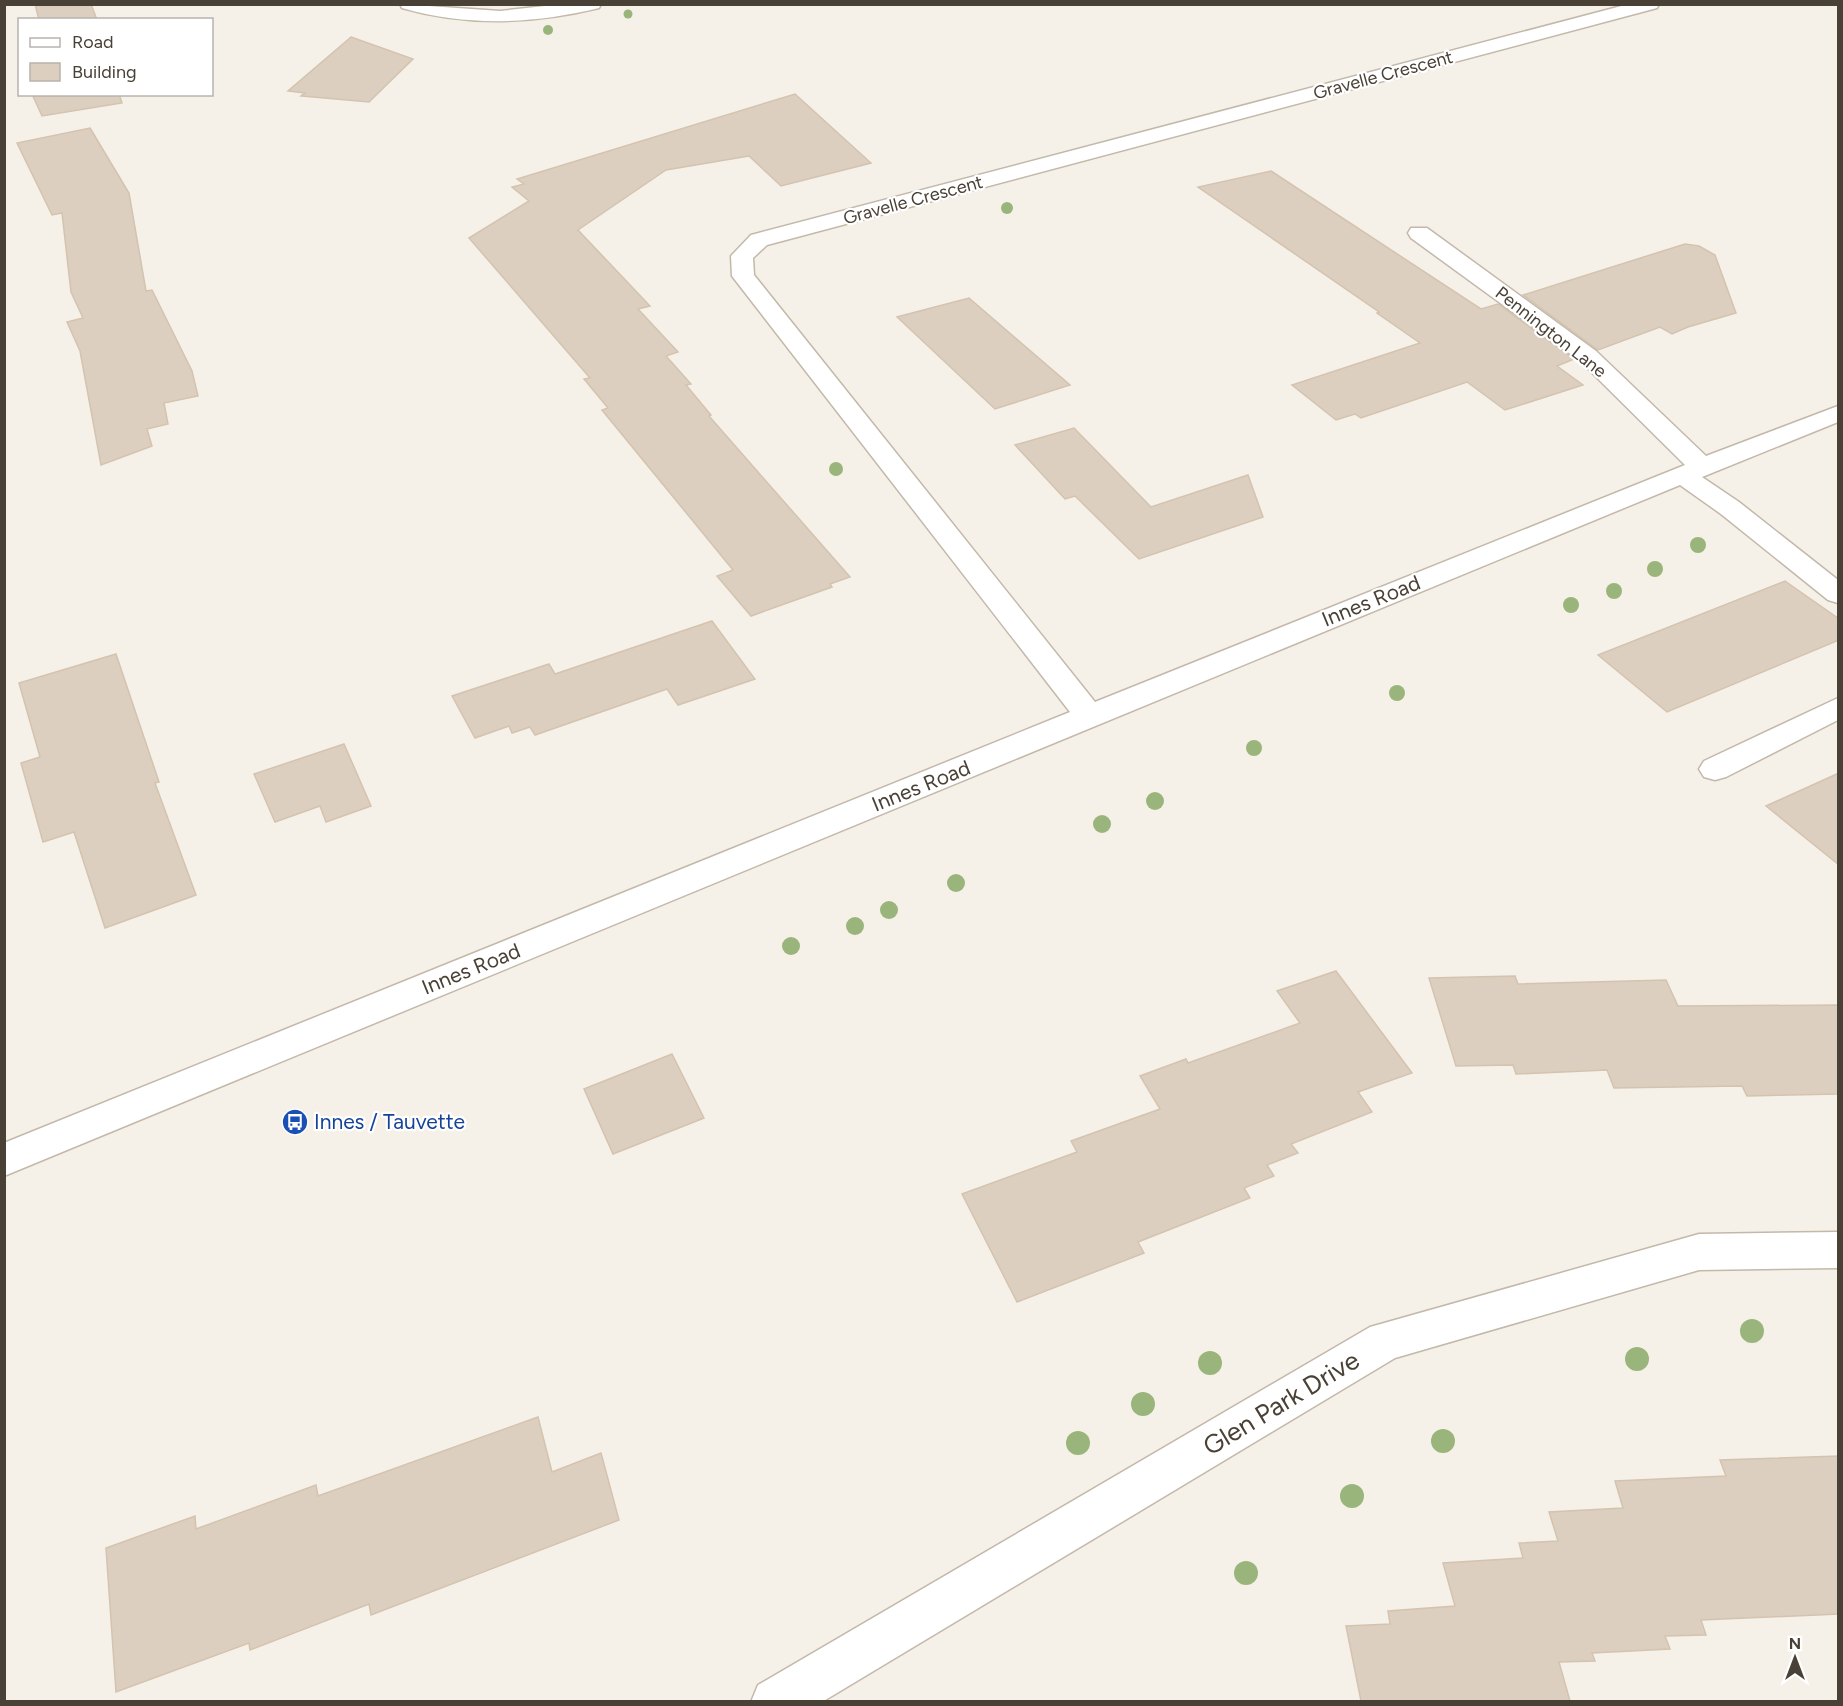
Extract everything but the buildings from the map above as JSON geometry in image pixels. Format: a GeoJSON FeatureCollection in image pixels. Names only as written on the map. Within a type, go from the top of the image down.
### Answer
{"type":"FeatureCollection","features":[{"type":"Feature","properties":{"kind":"street"},"geometry":{"type":"LineString","coordinates":[[408,4],[428,11],[482,18],[558,12],[593,4]]}},
{"type":"Feature","properties":{"kind":"street","name":"Gravelle Crescent"},"geometry":{"type":"LineString","coordinates":[[1090,717],[743,276],[742,256],[759,240],[1651,4]]}},
{"type":"Feature","properties":{"kind":"street","name":"Pennington Lane"},"geometry":{"type":"LineString","coordinates":[[1419,233],[1588,356],[1692,471],[1730,508],[1839,594]]}},
{"type":"Feature","properties":{"kind":"street","name":"Innes Road"},"geometry":{"type":"LineString","coordinates":[[4,1160],[1839,413]]}},
{"type":"Feature","properties":{"kind":"street"},"geometry":{"type":"LineString","coordinates":[[1715,769],[1839,708]]}},
{"type":"Feature","properties":{"kind":"street","name":"Glen Park Drive"},"geometry":{"type":"LineString","coordinates":[[775,1701],[1385,1341],[1699,1252],[1839,1250]]}},
{"type":"Feature","properties":{"kind":"place","name":"Innes / Tauvette"},"geometry":{"type":"Point","coordinates":[295,1122]}}]}
